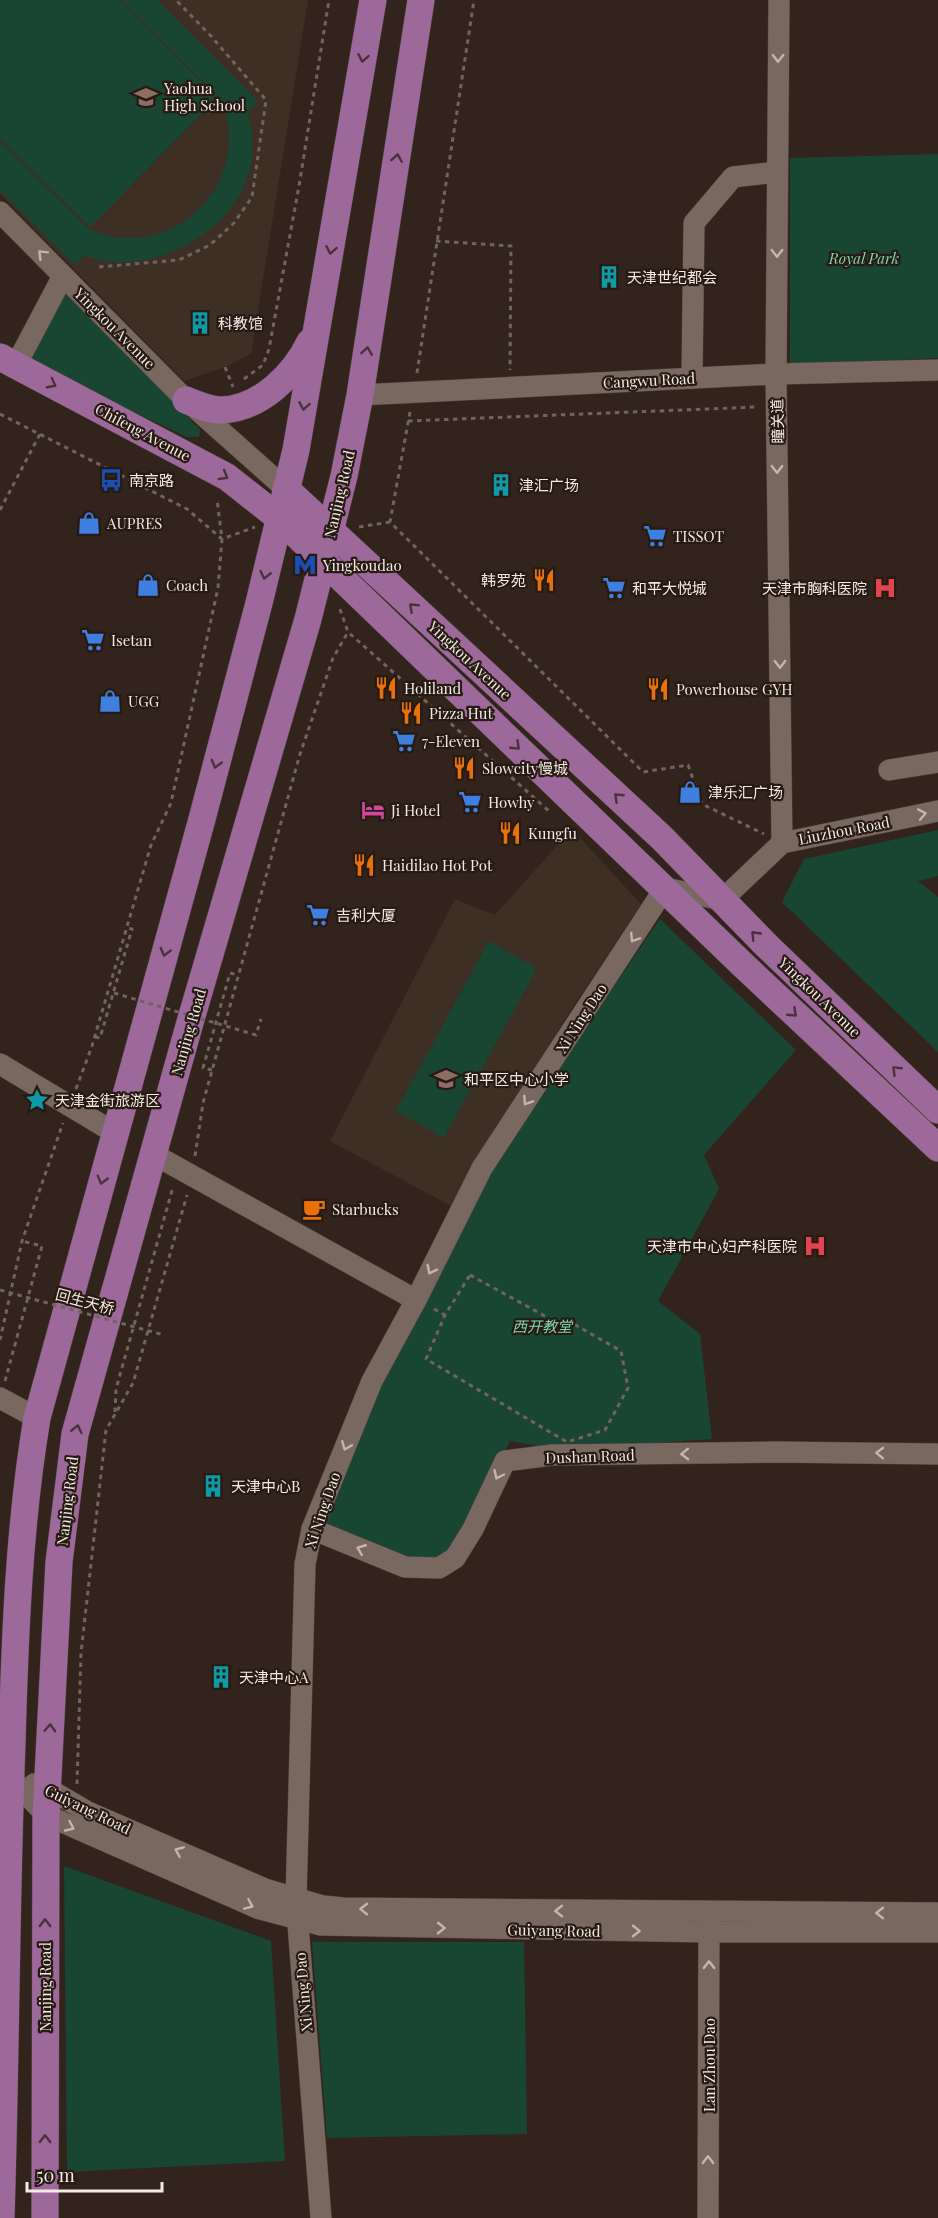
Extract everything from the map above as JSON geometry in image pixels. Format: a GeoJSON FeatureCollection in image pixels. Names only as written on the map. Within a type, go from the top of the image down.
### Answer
{"type":"FeatureCollection","features":[{"type":"Feature","properties":{"kind":"main road"},"geometry":{"type":"LineString","coordinates":[[2,2218],[5,1773],[27,1475],[37,1418],[217,762],[296,450],[373,0]]}},
{"type":"Feature","properties":{"kind":"main road","name":"Nanjing Road"},"geometry":{"type":"LineString","coordinates":[[45,2218],[47,1788],[59,1562],[75,1434],[153,1154],[308,619],[321,546],[360,395],[421,0]]}},
{"type":"Feature","properties":{"kind":"main road"},"geometry":{"type":"LineString","coordinates":[[186,400],[208,409],[223,410],[240,406],[261,396],[284,379],[302,359],[318,328]]}},
{"type":"Feature","properties":{"kind":"main road","name":"Chifeng Avenue"},"geometry":{"type":"LineString","coordinates":[[8,361],[227,477],[279,518]]}},
{"type":"Feature","properties":{"kind":"main road","name":"Yingkou Avenue"},"geometry":{"type":"LineString","coordinates":[[286,489],[321,546],[744,966],[938,1148]]}},
{"type":"Feature","properties":{"kind":"main road","name":"Yingkou Avenue"},"geometry":{"type":"LineString","coordinates":[[279,518],[321,546],[662,838],[766,945],[938,1110]]}},
{"type":"Feature","properties":{"kind":"street","name":"瞳关道"},"geometry":{"type":"LineString","coordinates":[[779,0],[776,374],[782,843]]}},
{"type":"Feature","properties":{"kind":"street"},"geometry":{"type":"LineString","coordinates":[[692,378],[694,223],[733,177],[777,172]]}},
{"type":"Feature","properties":{"kind":"street","name":"Yingkou Avenue"},"geometry":{"type":"LineString","coordinates":[[0,212],[186,400],[286,489]]}},
{"type":"Feature","properties":{"kind":"street"},"geometry":{"type":"LineString","coordinates":[[8,361],[63,276]]}},
{"type":"Feature","properties":{"kind":"street","name":"Cangwu Road"},"geometry":{"type":"LineString","coordinates":[[360,395],[776,374],[938,370]]}},
{"type":"Feature","properties":{"kind":"street"},"geometry":{"type":"LineString","coordinates":[[889,770],[938,762]]}},
{"type":"Feature","properties":{"kind":"street","name":"Liuzhou Road"},"geometry":{"type":"LineString","coordinates":[[722,900],[782,843],[938,811]]}},
{"type":"Feature","properties":{"kind":"street"},"geometry":{"type":"LineString","coordinates":[[665,888],[722,900]]}},
{"type":"Feature","properties":{"kind":"street","name":"Xi Ning Dao"},"geometry":{"type":"LineString","coordinates":[[321,2218],[296,1899],[305,1564],[312,1529],[372,1380],[416,1300],[483,1168],[665,888]]}},
{"type":"Feature","properties":{"kind":"street"},"geometry":{"type":"LineString","coordinates":[[0,1064],[115,1132]]}},
{"type":"Feature","properties":{"kind":"street"},"geometry":{"type":"LineString","coordinates":[[153,1154],[416,1300]]}},
{"type":"Feature","properties":{"kind":"street"},"geometry":{"type":"LineString","coordinates":[[0,1399],[37,1418]]}},
{"type":"Feature","properties":{"kind":"street","name":"Dushan Road"},"geometry":{"type":"LineString","coordinates":[[312,1529],[405,1567],[439,1568],[456,1558],[473,1529],[505,1461],[564,1455],[776,1452],[938,1454]]}},
{"type":"Feature","properties":{"kind":"street","name":"Guiyang Road"},"geometry":{"type":"LineString","coordinates":[[5,1773],[47,1788],[76,1805],[244,1880],[323,1906],[938,1932]]}},
{"type":"Feature","properties":{"kind":"street","name":"Guiyang Road"},"geometry":{"type":"LineString","coordinates":[[5,1773],[46,1815],[257,1908],[321,1925],[709,1922],[938,1913]]}},
{"type":"Feature","properties":{"kind":"street","name":"Lan Zhou Dao"},"geometry":{"type":"LineString","coordinates":[[708,2218],[709,1922]]}},
{"type":"Feature","properties":{"kind":"path"},"geometry":{"type":"LineString","coordinates":[[99,267],[178,260],[210,245],[234,223],[252,196],[266,100],[211,36],[176,0]]}},
{"type":"Feature","properties":{"kind":"path"},"geometry":{"type":"LineString","coordinates":[[233,387],[262,365],[269,349],[299,186],[329,0]]}},
{"type":"Feature","properties":{"kind":"path"},"geometry":{"type":"LineString","coordinates":[[474,0],[414,392],[390,522],[643,772],[688,765],[702,804],[782,843]]}},
{"type":"Feature","properties":{"kind":"path"},"geometry":{"type":"LineString","coordinates":[[436,241],[511,246],[509,387]]}},
{"type":"Feature","properties":{"kind":"path"},"geometry":{"type":"LineString","coordinates":[[408,421],[777,406]]}},
{"type":"Feature","properties":{"kind":"path"},"geometry":{"type":"LineString","coordinates":[[0,414],[187,509],[222,539]]}},
{"type":"Feature","properties":{"kind":"path"},"geometry":{"type":"LineString","coordinates":[[0,510],[39,434]]}},
{"type":"Feature","properties":{"kind":"path"},"geometry":{"type":"LineString","coordinates":[[0,1340],[22,1241],[95,1037],[151,845],[171,803],[218,588],[222,539],[217,498]]}},
{"type":"Feature","properties":{"kind":"path"},"geometry":{"type":"LineString","coordinates":[[222,539],[279,518]]}},
{"type":"Feature","properties":{"kind":"path"},"geometry":{"type":"LineString","coordinates":[[338,601],[348,632],[552,815]]}},
{"type":"Feature","properties":{"kind":"path"},"geometry":{"type":"LineString","coordinates":[[76,1805],[81,1653],[106,1430],[133,1383],[203,1103],[300,754],[333,658],[348,632]]}},
{"type":"Feature","properties":{"kind":"path"},"geometry":{"type":"LineString","coordinates":[[95,1037],[100,1038],[114,993],[132,929],[126,928]]}},
{"type":"Feature","properties":{"kind":"path"},"geometry":{"type":"LineString","coordinates":[[212,1070],[203,1068],[230,973],[238,975]]}},
{"type":"Feature","properties":{"kind":"path"},"geometry":{"type":"LineString","coordinates":[[114,993],[256,1035],[261,1019]]}},
{"type":"Feature","properties":{"kind":"path"},"geometry":{"type":"LineString","coordinates":[[115,1414],[116,1389],[149,1268],[186,1172]]}},
{"type":"Feature","properties":{"kind":"path"},"geometry":{"type":"LineString","coordinates":[[0,1399],[42,1246],[22,1241]]}},
{"type":"Feature","properties":{"kind":"path"},"geometry":{"type":"LineString","coordinates":[[471,1275],[554,1320],[572,1323],[621,1351],[628,1388],[605,1430],[567,1442],[426,1359],[445,1316],[471,1275]]}},
{"type":"Feature","properties":{"kind":"path","name":"回生天桥"},"geometry":{"type":"LineString","coordinates":[[0,1290],[164,1335]]}},
{"type":"Feature","properties":{"kind":"shaded area","name":"Yaohua High School"},"geometry":{"type":"Polygon","coordinates":[[[0,0],[308,0],[251,354],[225,367],[184,381],[0,194],[0,0]]]}},
{"type":"Feature","properties":{"kind":"shaded area","name":"和平区中心小学"},"geometry":{"type":"Polygon","coordinates":[[[572,829],[641,904],[567,1016],[453,1207],[330,1141],[455,899],[495,915],[572,829]]]}},
{"type":"Feature","properties":{"kind":"green space"},"geometry":{"type":"Polygon","coordinates":[[[0,0],[120,0],[217,98],[90,227],[0,139],[0,0]]]}},
{"type":"Feature","properties":{"kind":"green space"},"geometry":{"type":"Polygon","coordinates":[[[122,0],[157,0],[258,101],[248,111],[252,136],[251,162],[247,179],[235,201],[220,220],[201,236],[180,249],[133,262],[108,261],[84,256],[75,265],[0,191],[0,142],[89,229],[104,235],[124,238],[155,235],[177,226],[197,211],[212,193],[223,171],[228,148],[228,123],[220,99],[122,0]]]}},
{"type":"Feature","properties":{"kind":"green space","name":"Royal Park"},"geometry":{"type":"Polygon","coordinates":[[[938,154],[938,358],[790,365],[790,158],[938,154]]]}},
{"type":"Feature","properties":{"kind":"green space"},"geometry":{"type":"Polygon","coordinates":[[[65,291],[200,430],[199,437],[187,437],[28,362],[65,291]]]}},
{"type":"Feature","properties":{"kind":"green space"},"geometry":{"type":"Polygon","coordinates":[[[938,830],[938,876],[918,881],[938,897],[938,1052],[782,902],[804,859],[938,830]]]}},
{"type":"Feature","properties":{"kind":"green space","name":"西开教堂"},"geometry":{"type":"Polygon","coordinates":[[[660,919],[796,1050],[704,1155],[719,1189],[658,1301],[700,1334],[712,1439],[559,1450],[510,1441],[451,1556],[405,1563],[319,1526],[379,1382],[487,1172],[660,919]]]}},
{"type":"Feature","properties":{"kind":"green space"},"geometry":{"type":"Polygon","coordinates":[[[489,941],[537,968],[444,1138],[396,1111],[489,941]]]}},
{"type":"Feature","properties":{"kind":"green space"},"geometry":{"type":"Polygon","coordinates":[[[64,1866],[271,1941],[285,2161],[67,2172],[64,1866]]]}},
{"type":"Feature","properties":{"kind":"green space"},"geometry":{"type":"Polygon","coordinates":[[[312,1942],[524,1942],[527,2134],[327,2138],[312,1942]]]}},
{"type":"Feature","properties":{"kind":"place","name":"Yaohua High School"},"geometry":{"type":"Point","coordinates":[146,97]}},
{"type":"Feature","properties":{"kind":"place","name":"天津世纪都会"},"geometry":{"type":"Point","coordinates":[609,277]}},
{"type":"Feature","properties":{"kind":"place","name":"科教馆"},"geometry":{"type":"Point","coordinates":[200,323]}},
{"type":"Feature","properties":{"kind":"place","name":"南京路"},"geometry":{"type":"Point","coordinates":[111,480]}},
{"type":"Feature","properties":{"kind":"place","name":"津汇广场"},"geometry":{"type":"Point","coordinates":[501,485]}},
{"type":"Feature","properties":{"kind":"place","name":"AUPRES"},"geometry":{"type":"Point","coordinates":[89,523]}},
{"type":"Feature","properties":{"kind":"place","name":"TISSOT"},"geometry":{"type":"Point","coordinates":[655,536]}},
{"type":"Feature","properties":{"kind":"place","name":"Yingkoudao"},"geometry":{"type":"Point","coordinates":[305,565]}},
{"type":"Feature","properties":{"kind":"place","name":"韩罗苑"},"geometry":{"type":"Point","coordinates":[544,580]}},
{"type":"Feature","properties":{"kind":"place","name":"Coach"},"geometry":{"type":"Point","coordinates":[148,585]}},
{"type":"Feature","properties":{"kind":"place","name":"和平大悦城"},"geometry":{"type":"Point","coordinates":[614,588]}},
{"type":"Feature","properties":{"kind":"place","name":"天津市胸科医院"},"geometry":{"type":"Point","coordinates":[885,588]}},
{"type":"Feature","properties":{"kind":"place","name":"Isetan"},"geometry":{"type":"Point","coordinates":[93,640]}},
{"type":"Feature","properties":{"kind":"place","name":"Holiland"},"geometry":{"type":"Point","coordinates":[386,688]}},
{"type":"Feature","properties":{"kind":"place","name":"Powerhouse GYH"},"geometry":{"type":"Point","coordinates":[658,689]}},
{"type":"Feature","properties":{"kind":"place","name":"UGG"},"geometry":{"type":"Point","coordinates":[110,701]}},
{"type":"Feature","properties":{"kind":"place","name":"Pizza Hut"},"geometry":{"type":"Point","coordinates":[411,713]}},
{"type":"Feature","properties":{"kind":"place","name":"7-Eleven"},"geometry":{"type":"Point","coordinates":[404,741]}},
{"type":"Feature","properties":{"kind":"place","name":"Slowcity慢城"},"geometry":{"type":"Point","coordinates":[464,768]}},
{"type":"Feature","properties":{"kind":"place","name":"津乐汇广场"},"geometry":{"type":"Point","coordinates":[690,792]}},
{"type":"Feature","properties":{"kind":"place","name":"Howhy"},"geometry":{"type":"Point","coordinates":[470,802]}},
{"type":"Feature","properties":{"kind":"place","name":"Ji Hotel"},"geometry":{"type":"Point","coordinates":[373,810]}},
{"type":"Feature","properties":{"kind":"place","name":"Kungfu"},"geometry":{"type":"Point","coordinates":[510,833]}},
{"type":"Feature","properties":{"kind":"place","name":"Haidilao Hot Pot"},"geometry":{"type":"Point","coordinates":[364,865]}},
{"type":"Feature","properties":{"kind":"place","name":"吉利大厦"},"geometry":{"type":"Point","coordinates":[318,915]}},
{"type":"Feature","properties":{"kind":"place","name":"和平区中心小学"},"geometry":{"type":"Point","coordinates":[446,1079]}},
{"type":"Feature","properties":{"kind":"place","name":"天津金街旅游区"},"geometry":{"type":"Point","coordinates":[37,1100]}},
{"type":"Feature","properties":{"kind":"place","name":"Starbucks"},"geometry":{"type":"Point","coordinates":[314,1209]}},
{"type":"Feature","properties":{"kind":"place","name":"天津市中心妇产科医院"},"geometry":{"type":"Point","coordinates":[815,1246]}},
{"type":"Feature","properties":{"kind":"place","name":"天津中心B"},"geometry":{"type":"Point","coordinates":[213,1486]}},
{"type":"Feature","properties":{"kind":"place","name":"天津中心A"},"geometry":{"type":"Point","coordinates":[221,1677]}}]}
